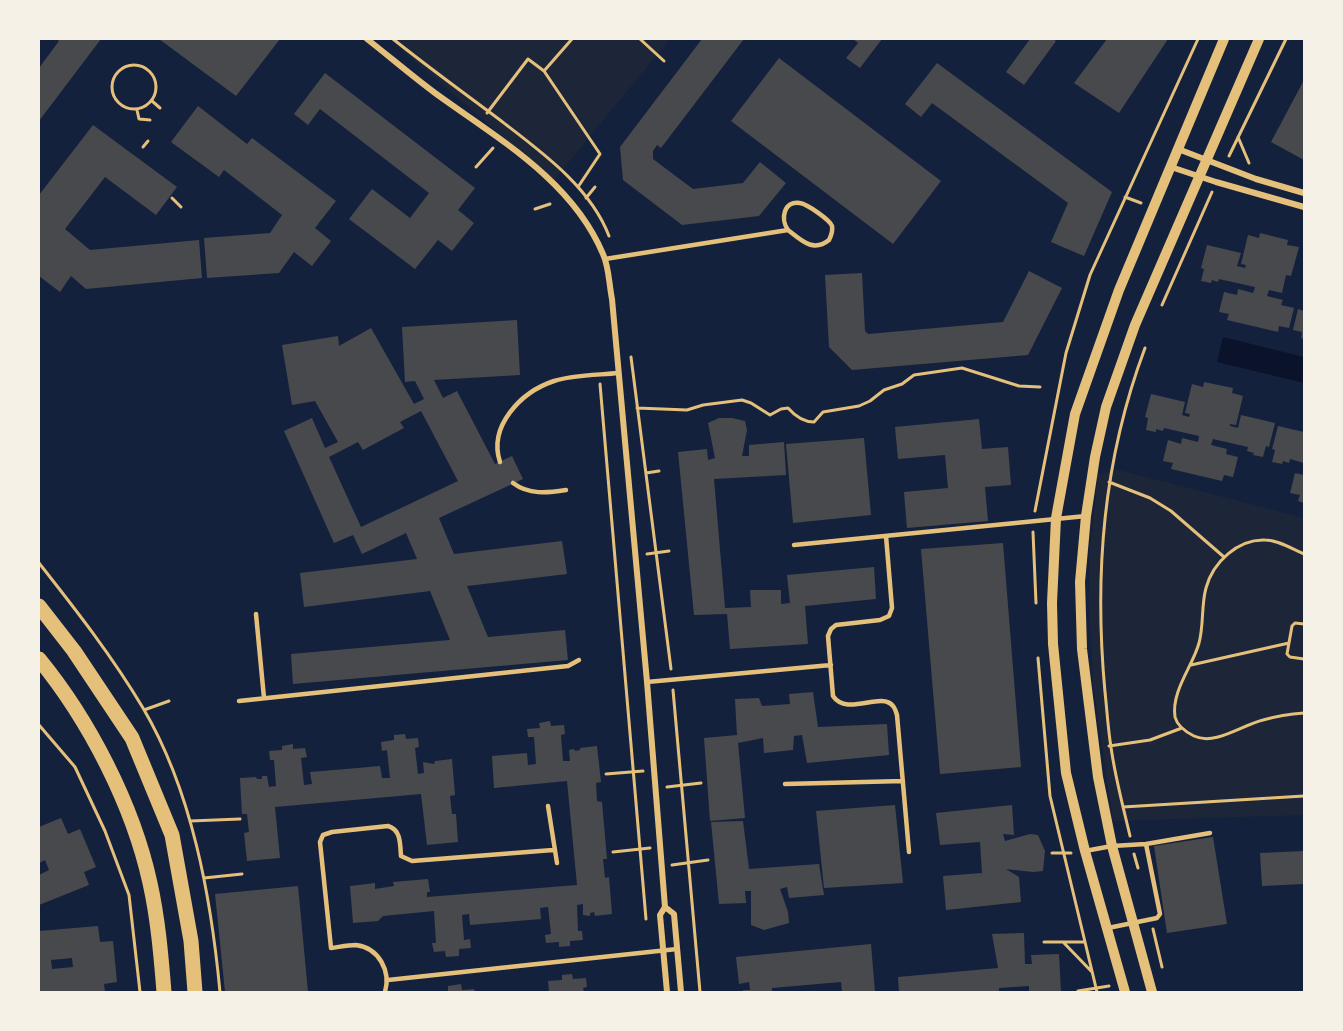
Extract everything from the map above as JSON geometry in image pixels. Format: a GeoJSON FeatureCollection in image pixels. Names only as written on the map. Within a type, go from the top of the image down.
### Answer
{"type":"FeatureCollection","features":[{"type":"Feature","properties":{"kind":"main road"},"geometry":{"type":"LineString","coordinates":[[39,606],[74,651],[132,738],[172,836],[191,941],[195,992]]}},
{"type":"Feature","properties":{"kind":"main road"},"geometry":{"type":"LineString","coordinates":[[39,659],[97,743],[126,806],[150,881],[159,935],[164,992]]}},
{"type":"Feature","properties":{"kind":"street"},"geometry":{"type":"LineString","coordinates":[[367,39],[433,92],[548,177],[592,231],[605,259],[612,299],[647,682],[665,908],[660,915],[667,992]]}},
{"type":"Feature","properties":{"kind":"street"},"geometry":{"type":"LineString","coordinates":[[1125,992],[1085,851],[1066,773],[1054,655],[1052,603],[1056,518],[1075,414],[1119,290],[1224,39]]}},
{"type":"Feature","properties":{"kind":"street"},"geometry":{"type":"LineString","coordinates":[[1152,992],[1103,808],[1082,649],[1080,582],[1086,516],[1106,407],[1124,356],[1259,39]]}},
{"type":"Feature","properties":{"kind":"street"},"geometry":{"type":"LineString","coordinates":[[1178,149],[1259,180],[1304,193]]}},
{"type":"Feature","properties":{"kind":"street"},"geometry":{"type":"LineString","coordinates":[[1171,167],[1304,207]]}},
{"type":"Feature","properties":{"kind":"street"},"geometry":{"type":"LineString","coordinates":[[665,908],[674,914],[681,992]]}},
{"type":"Feature","properties":{"kind":"lane"},"geometry":{"type":"LineString","coordinates":[[605,259],[788,230],[806,243],[815,246],[823,245],[829,240],[832,227],[830,222],[806,206],[795,203],[783,214],[788,230]]}},
{"type":"Feature","properties":{"kind":"lane"},"geometry":{"type":"LineString","coordinates":[[500,462],[497,446],[502,424],[526,396],[555,381],[618,373]]}},
{"type":"Feature","properties":{"kind":"lane"},"geometry":{"type":"LineString","coordinates":[[513,483],[529,491],[566,490]]}},
{"type":"Feature","properties":{"kind":"lane"},"geometry":{"type":"LineString","coordinates":[[794,545],[1086,516]]}},
{"type":"Feature","properties":{"kind":"lane"},"geometry":{"type":"LineString","coordinates":[[886,536],[892,608],[889,616],[880,620],[836,625],[828,636],[833,696],[837,702],[845,705],[886,701],[893,705],[897,715],[909,852]]}},
{"type":"Feature","properties":{"kind":"lane"},"geometry":{"type":"LineString","coordinates":[[256,614],[264,698]]}},
{"type":"Feature","properties":{"kind":"lane"},"geometry":{"type":"LineString","coordinates":[[239,701],[568,666],[579,660]]}},
{"type":"Feature","properties":{"kind":"lane"},"geometry":{"type":"LineString","coordinates":[[647,682],[831,665]]}},
{"type":"Feature","properties":{"kind":"lane"},"geometry":{"type":"LineString","coordinates":[[784,784],[903,781]]}},
{"type":"Feature","properties":{"kind":"lane"},"geometry":{"type":"LineString","coordinates":[[548,806],[556,863]]}},
{"type":"Feature","properties":{"kind":"lane"},"geometry":{"type":"LineString","coordinates":[[386,992],[388,980],[379,957],[354,945],[331,948],[320,842],[323,835],[388,826],[395,828],[398,833],[401,856],[412,861],[553,850]]}},
{"type":"Feature","properties":{"kind":"lane"},"geometry":{"type":"LineString","coordinates":[[1085,851],[1210,833]]}},
{"type":"Feature","properties":{"kind":"lane"},"geometry":{"type":"LineString","coordinates":[[1108,928],[1158,918],[1160,914],[1146,844]]}},
{"type":"Feature","properties":{"kind":"lane"},"geometry":{"type":"LineString","coordinates":[[388,980],[677,949]]}},
{"type":"Feature","properties":{"kind":"path"},"geometry":{"type":"LineString","coordinates":[[393,39],[419,60]]}},
{"type":"Feature","properties":{"kind":"path"},"geometry":{"type":"LineString","coordinates":[[544,71],[572,39]]}},
{"type":"Feature","properties":{"kind":"path"},"geometry":{"type":"LineString","coordinates":[[640,39],[664,61]]}},
{"type":"Feature","properties":{"kind":"path"},"geometry":{"type":"LineString","coordinates":[[479,124],[528,59],[544,71],[600,154],[569,200]]}},
{"type":"Feature","properties":{"kind":"path"},"geometry":{"type":"LineString","coordinates":[[131,65],[140,65],[148,69],[157,85],[152,101],[137,110],[120,105],[111,90],[116,73],[131,65]]}},
{"type":"Feature","properties":{"kind":"path"},"geometry":{"type":"LineString","coordinates":[[152,101],[160,108]]}},
{"type":"Feature","properties":{"kind":"path"},"geometry":{"type":"LineString","coordinates":[[137,110],[139,119],[150,120]]}},
{"type":"Feature","properties":{"kind":"path"},"geometry":{"type":"LineString","coordinates":[[1238,137],[1251,168]]}},
{"type":"Feature","properties":{"kind":"path"},"geometry":{"type":"LineString","coordinates":[[143,147],[148,141]]}},
{"type":"Feature","properties":{"kind":"path"},"geometry":{"type":"LineString","coordinates":[[476,167],[490,152]]}},
{"type":"Feature","properties":{"kind":"path"},"geometry":{"type":"LineString","coordinates":[[586,198],[595,187]]}},
{"type":"Feature","properties":{"kind":"path"},"geometry":{"type":"LineString","coordinates":[[172,198],[181,207]]}},
{"type":"Feature","properties":{"kind":"path"},"geometry":{"type":"LineString","coordinates":[[535,209],[550,204]]}},
{"type":"Feature","properties":{"kind":"path"},"geometry":{"type":"LineString","coordinates":[[1123,807],[1111,746],[1101,647],[1101,591],[1108,482],[1130,387],[1145,348]]}},
{"type":"Feature","properties":{"kind":"path"},"geometry":{"type":"LineString","coordinates":[[700,992],[680,786],[673,680],[637,408],[687,410],[703,405],[742,400],[770,415],[788,408],[807,422],[813,422],[823,412],[860,406],[884,390],[902,384],[914,375],[962,368],[1019,386],[1040,387]]}},
{"type":"Feature","properties":{"kind":"path"},"geometry":{"type":"LineString","coordinates":[[599,375],[647,923]]}},
{"type":"Feature","properties":{"kind":"path"},"geometry":{"type":"LineString","coordinates":[[645,473],[659,471]]}},
{"type":"Feature","properties":{"kind":"path"},"geometry":{"type":"LineString","coordinates":[[1092,477],[1150,498],[1171,511],[1224,557]]}},
{"type":"Feature","properties":{"kind":"path"},"geometry":{"type":"LineString","coordinates":[[1304,554],[1267,540],[1239,546],[1224,557],[1210,575],[1205,590],[1199,645],[1179,691],[1175,718],[1182,728],[1195,737],[1216,738],[1261,720],[1304,713]]}},
{"type":"Feature","properties":{"kind":"path"},"geometry":{"type":"LineString","coordinates":[[656,552],[669,551]]}},
{"type":"Feature","properties":{"kind":"path"},"geometry":{"type":"LineString","coordinates":[[1304,624],[1295,623],[1292,626],[1288,656],[1304,659]]}},
{"type":"Feature","properties":{"kind":"path"},"geometry":{"type":"LineString","coordinates":[[1191,665],[1289,643]]}},
{"type":"Feature","properties":{"kind":"path"},"geometry":{"type":"LineString","coordinates":[[144,710],[169,701]]}},
{"type":"Feature","properties":{"kind":"path"},"geometry":{"type":"LineString","coordinates":[[39,725],[75,767],[105,831],[129,895],[140,992]]}},
{"type":"Feature","properties":{"kind":"path"},"geometry":{"type":"LineString","coordinates":[[1111,746],[1150,740],[1182,728]]}},
{"type":"Feature","properties":{"kind":"path"},"geometry":{"type":"LineString","coordinates":[[606,774],[654,770]]}},
{"type":"Feature","properties":{"kind":"path"},"geometry":{"type":"LineString","coordinates":[[680,786],[701,783]]}},
{"type":"Feature","properties":{"kind":"path"},"geometry":{"type":"LineString","coordinates":[[1103,808],[1304,796]]}},
{"type":"Feature","properties":{"kind":"path"},"geometry":{"type":"LineString","coordinates":[[190,821],[240,819]]}},
{"type":"Feature","properties":{"kind":"path"},"geometry":{"type":"LineString","coordinates":[[613,852],[640,849]]}},
{"type":"Feature","properties":{"kind":"path"},"geometry":{"type":"LineString","coordinates":[[1052,854],[1064,854]]}},
{"type":"Feature","properties":{"kind":"path"},"geometry":{"type":"LineString","coordinates":[[687,863],[708,860]]}},
{"type":"Feature","properties":{"kind":"path"},"geometry":{"type":"LineString","coordinates":[[204,878],[242,874]]}},
{"type":"Feature","properties":{"kind":"path"},"geometry":{"type":"LineString","coordinates":[[1044,942],[1085,942]]}},
{"type":"Feature","properties":{"kind":"path"},"geometry":{"type":"LineString","coordinates":[[1064,943],[1093,974]]}},
{"type":"Feature","properties":{"kind":"path"},"geometry":{"type":"LineString","coordinates":[[1078,992],[1096,988]]}},
{"type":"Feature","properties":{"kind":"shaded area"},"geometry":{"type":"Polygon","coordinates":[[[389,39],[670,39],[554,180],[389,39]]]}},
{"type":"Feature","properties":{"kind":"shaded area"},"geometry":{"type":"Polygon","coordinates":[[[1223,337],[1304,357],[1304,383],[1217,362],[1223,337]]]}},
{"type":"Feature","properties":{"kind":"shaded area"},"geometry":{"type":"Polygon","coordinates":[[[1115,469],[1304,518],[1304,815],[1113,821],[1093,683],[1089,602],[1090,549],[1098,475],[1115,469]]]}},
{"type":"Feature","properties":{"kind":"building"},"geometry":{"type":"Polygon","coordinates":[[[56,39],[101,39],[39,121],[39,68],[59,41],[56,39]]]}},
{"type":"Feature","properties":{"kind":"building"},"geometry":{"type":"Polygon","coordinates":[[[159,39],[280,39],[236,96],[159,39]]]}},
{"type":"Feature","properties":{"kind":"building"},"geometry":{"type":"Polygon","coordinates":[[[702,39],[744,39],[661,148],[657,145],[653,151],[653,159],[693,189],[743,183],[760,162],[786,183],[759,216],[682,225],[623,180],[620,147],[702,39]]]}},
{"type":"Feature","properties":{"kind":"building"},"geometry":{"type":"Polygon","coordinates":[[[853,39],[882,39],[860,68],[846,58],[858,43],[853,39]]]}},
{"type":"Feature","properties":{"kind":"building"},"geometry":{"type":"Polygon","coordinates":[[[1030,39],[1056,41],[1024,85],[1006,72],[1030,39]]]}},
{"type":"Feature","properties":{"kind":"building"},"geometry":{"type":"Polygon","coordinates":[[[1107,39],[1168,39],[1119,113],[1074,83],[1107,39]]]}},
{"type":"Feature","properties":{"kind":"building"},"geometry":{"type":"Polygon","coordinates":[[[779,58],[941,181],[893,244],[731,121],[779,58]]]}},
{"type":"Feature","properties":{"kind":"building"},"geometry":{"type":"Polygon","coordinates":[[[937,63],[1112,192],[1084,256],[1051,242],[1068,203],[932,103],[921,117],[905,104],[937,63]]]}},
{"type":"Feature","properties":{"kind":"building"},"geometry":{"type":"Polygon","coordinates":[[[325,73],[475,188],[458,210],[474,223],[452,251],[438,240],[415,269],[349,219],[372,189],[410,218],[429,193],[320,109],[308,125],[294,114],[325,73]]]}},
{"type":"Feature","properties":{"kind":"building"},"geometry":{"type":"Polygon","coordinates":[[[1304,80],[1304,160],[1271,142],[1304,80]]]}},
{"type":"Feature","properties":{"kind":"building"},"geometry":{"type":"Polygon","coordinates":[[[198,106],[247,144],[252,138],[336,201],[315,228],[331,241],[312,266],[294,252],[279,273],[207,278],[204,238],[270,233],[282,215],[224,170],[219,177],[171,142],[198,106]]]}},
{"type":"Feature","properties":{"kind":"building"},"geometry":{"type":"Polygon","coordinates":[[[93,125],[177,187],[156,215],[105,177],[65,229],[90,250],[199,240],[202,278],[86,289],[71,276],[60,292],[39,276],[39,195],[93,125]]]}},
{"type":"Feature","properties":{"kind":"building"},"geometry":{"type":"Polygon","coordinates":[[[1260,233],[1288,240],[1287,245],[1299,247],[1291,276],[1286,275],[1282,293],[1269,290],[1267,296],[1283,300],[1281,305],[1294,308],[1289,328],[1279,326],[1278,332],[1227,320],[1229,314],[1219,312],[1224,292],[1237,295],[1238,289],[1253,293],[1255,287],[1219,279],[1218,282],[1212,280],[1211,283],[1201,281],[1204,269],[1201,268],[1207,245],[1241,253],[1237,266],[1245,268],[1246,265],[1241,264],[1248,235],[1259,238],[1260,233]]]}},
{"type":"Feature","properties":{"kind":"building"},"geometry":{"type":"Polygon","coordinates":[[[1029,271],[1062,288],[1028,355],[852,370],[829,347],[825,275],[862,273],[865,331],[868,334],[1003,322],[1029,271]]]}},
{"type":"Feature","properties":{"kind":"building"},"geometry":{"type":"Polygon","coordinates":[[[1298,309],[1304,311],[1304,339],[1301,338],[1302,332],[1293,330],[1298,309]]]}},
{"type":"Feature","properties":{"kind":"building"},"geometry":{"type":"Polygon","coordinates":[[[517,320],[520,375],[434,380],[443,398],[457,391],[495,464],[512,456],[523,479],[439,518],[454,554],[562,541],[567,574],[467,586],[488,637],[565,630],[568,660],[293,684],[291,654],[450,640],[430,591],[304,607],[300,573],[417,559],[406,533],[362,554],[353,535],[334,543],[284,431],[312,418],[325,448],[338,442],[315,401],[292,405],[282,345],[338,336],[339,346],[371,328],[414,404],[424,399],[415,381],[405,382],[402,327],[517,320]],[[421,411],[400,422],[404,428],[363,450],[358,442],[329,457],[361,527],[458,481],[421,411]]]}},
{"type":"Feature","properties":{"kind":"building"},"geometry":{"type":"Polygon","coordinates":[[[1204,382],[1233,388],[1232,393],[1243,396],[1236,425],[1230,424],[1230,426],[1238,428],[1241,415],[1275,423],[1269,447],[1266,446],[1263,457],[1247,451],[1248,447],[1213,439],[1211,445],[1227,449],[1226,454],[1238,457],[1233,477],[1224,475],[1222,481],[1171,469],[1173,463],[1163,461],[1168,440],[1181,444],[1182,438],[1198,442],[1199,436],[1164,428],[1163,431],[1156,429],[1156,432],[1146,430],[1148,418],[1145,417],[1151,394],[1185,402],[1182,415],[1189,417],[1190,414],[1185,413],[1192,384],[1203,387],[1204,382]]]}},
{"type":"Feature","properties":{"kind":"building"},"geometry":{"type":"Polygon","coordinates":[[[719,418],[745,421],[747,430],[742,456],[749,456],[749,445],[784,442],[786,475],[714,479],[725,608],[751,607],[750,590],[781,590],[781,604],[790,603],[787,575],[874,567],[876,599],[805,606],[808,644],[730,649],[727,614],[694,615],[678,452],[707,449],[708,460],[715,458],[708,423],[719,418]]]}},
{"type":"Feature","properties":{"kind":"building"},"geometry":{"type":"Polygon","coordinates":[[[979,419],[982,449],[1008,447],[1011,485],[985,487],[988,521],[907,528],[904,492],[948,488],[945,455],[898,459],[895,427],[979,419]]]}},
{"type":"Feature","properties":{"kind":"building"},"geometry":{"type":"Polygon","coordinates":[[[1278,426],[1304,432],[1304,463],[1290,459],[1289,463],[1272,462],[1275,450],[1272,449],[1278,426]]]}},
{"type":"Feature","properties":{"kind":"building"},"geometry":{"type":"Polygon","coordinates":[[[864,438],[871,515],[793,523],[786,444],[864,438]]]}},
{"type":"Feature","properties":{"kind":"building"},"geometry":{"type":"Polygon","coordinates":[[[1295,473],[1304,475],[1304,503],[1298,501],[1300,495],[1290,493],[1295,473]]]}},
{"type":"Feature","properties":{"kind":"building"},"geometry":{"type":"Polygon","coordinates":[[[1003,543],[1021,767],[940,774],[921,549],[1003,543]]]}},
{"type":"Feature","properties":{"kind":"building"},"geometry":{"type":"Polygon","coordinates":[[[813,692],[818,727],[887,724],[889,755],[807,763],[802,735],[794,736],[793,750],[764,753],[763,738],[738,743],[745,818],[710,821],[704,738],[737,735],[735,699],[759,698],[762,706],[790,704],[789,694],[813,692]]]}},
{"type":"Feature","properties":{"kind":"building"},"geometry":{"type":"Polygon","coordinates":[[[550,721],[551,726],[564,725],[565,734],[561,735],[563,761],[570,761],[569,750],[574,749],[575,751],[580,748],[597,746],[601,782],[596,783],[597,801],[602,802],[607,859],[603,859],[605,878],[609,877],[612,914],[595,916],[594,912],[590,913],[590,916],[583,915],[583,904],[577,905],[578,931],[582,931],[583,940],[570,941],[570,946],[559,947],[559,942],[546,943],[545,935],[551,934],[548,907],[540,908],[541,919],[470,925],[469,914],[462,915],[464,940],[470,939],[471,948],[459,949],[459,956],[446,957],[445,951],[434,952],[432,943],[436,943],[434,911],[383,916],[378,921],[353,923],[350,886],[375,883],[375,889],[394,886],[393,882],[428,879],[430,892],[427,892],[427,897],[577,885],[567,781],[494,788],[492,756],[527,753],[528,765],[536,764],[534,737],[528,737],[527,729],[540,728],[539,723],[550,721]]]}},
{"type":"Feature","properties":{"kind":"building"},"geometry":{"type":"Polygon","coordinates":[[[405,734],[406,739],[418,738],[419,747],[415,748],[418,774],[424,773],[423,762],[434,764],[435,761],[452,759],[455,795],[450,796],[452,814],[456,814],[458,842],[427,845],[421,794],[275,807],[280,858],[247,861],[244,833],[249,832],[247,814],[242,814],[240,778],[262,779],[262,776],[267,776],[269,787],[276,786],[274,760],[270,760],[269,751],[282,750],[282,746],[293,744],[293,749],[305,748],[307,757],[301,758],[304,785],[312,784],[310,772],[380,766],[382,778],[390,778],[387,750],[382,751],[381,742],[394,740],[394,735],[405,734]]]}},
{"type":"Feature","properties":{"kind":"building"},"geometry":{"type":"Polygon","coordinates":[[[895,805],[903,883],[824,888],[816,811],[895,805]]]}},
{"type":"Feature","properties":{"kind":"building"},"geometry":{"type":"Polygon","coordinates":[[[1012,805],[1014,835],[1003,834],[1005,841],[1030,834],[1038,835],[1045,851],[1043,871],[1006,869],[1019,877],[1021,902],[946,910],[943,876],[982,873],[980,842],[940,845],[936,813],[1012,805]]]}},
{"type":"Feature","properties":{"kind":"building"},"geometry":{"type":"Polygon","coordinates":[[[61,818],[68,834],[80,829],[96,867],[84,872],[89,885],[39,905],[39,875],[49,870],[45,860],[39,863],[39,827],[61,818]]]}},
{"type":"Feature","properties":{"kind":"building"},"geometry":{"type":"Polygon","coordinates":[[[743,821],[749,869],[819,864],[824,895],[789,898],[787,887],[780,889],[788,912],[789,923],[764,930],[751,925],[751,891],[745,891],[746,903],[719,904],[711,822],[743,821]]]}},
{"type":"Feature","properties":{"kind":"building"},"geometry":{"type":"Polygon","coordinates":[[[1213,837],[1227,924],[1167,933],[1154,846],[1213,837]]]}},
{"type":"Feature","properties":{"kind":"building"},"geometry":{"type":"Polygon","coordinates":[[[1304,851],[1304,884],[1262,886],[1260,853],[1304,851]]]}},
{"type":"Feature","properties":{"kind":"building"},"geometry":{"type":"Polygon","coordinates":[[[298,886],[308,992],[225,992],[215,894],[298,886]]]}},
{"type":"Feature","properties":{"kind":"building"},"geometry":{"type":"Polygon","coordinates":[[[98,926],[100,942],[113,941],[117,982],[104,984],[105,992],[39,992],[39,931],[98,926]],[[72,958],[51,960],[52,969],[73,967],[72,958]]]}},
{"type":"Feature","properties":{"kind":"building"},"geometry":{"type":"Polygon","coordinates":[[[1024,933],[1025,964],[1032,964],[1031,955],[1059,954],[1061,992],[1029,992],[1029,986],[999,988],[999,992],[899,992],[898,977],[998,968],[992,934],[1024,933]]]}},
{"type":"Feature","properties":{"kind":"building"},"geometry":{"type":"Polygon","coordinates":[[[871,944],[875,992],[842,992],[841,982],[772,988],[772,992],[743,992],[743,990],[750,990],[749,982],[739,984],[736,957],[871,944]]]}},
{"type":"Feature","properties":{"kind":"building"},"geometry":{"type":"Polygon","coordinates":[[[572,974],[573,979],[586,978],[587,987],[583,988],[584,992],[549,991],[548,981],[562,980],[562,975],[572,974]]]}},
{"type":"Feature","properties":{"kind":"building"},"geometry":{"type":"Polygon","coordinates":[[[461,984],[462,990],[474,989],[475,992],[448,992],[448,986],[461,984]]]}}]}
